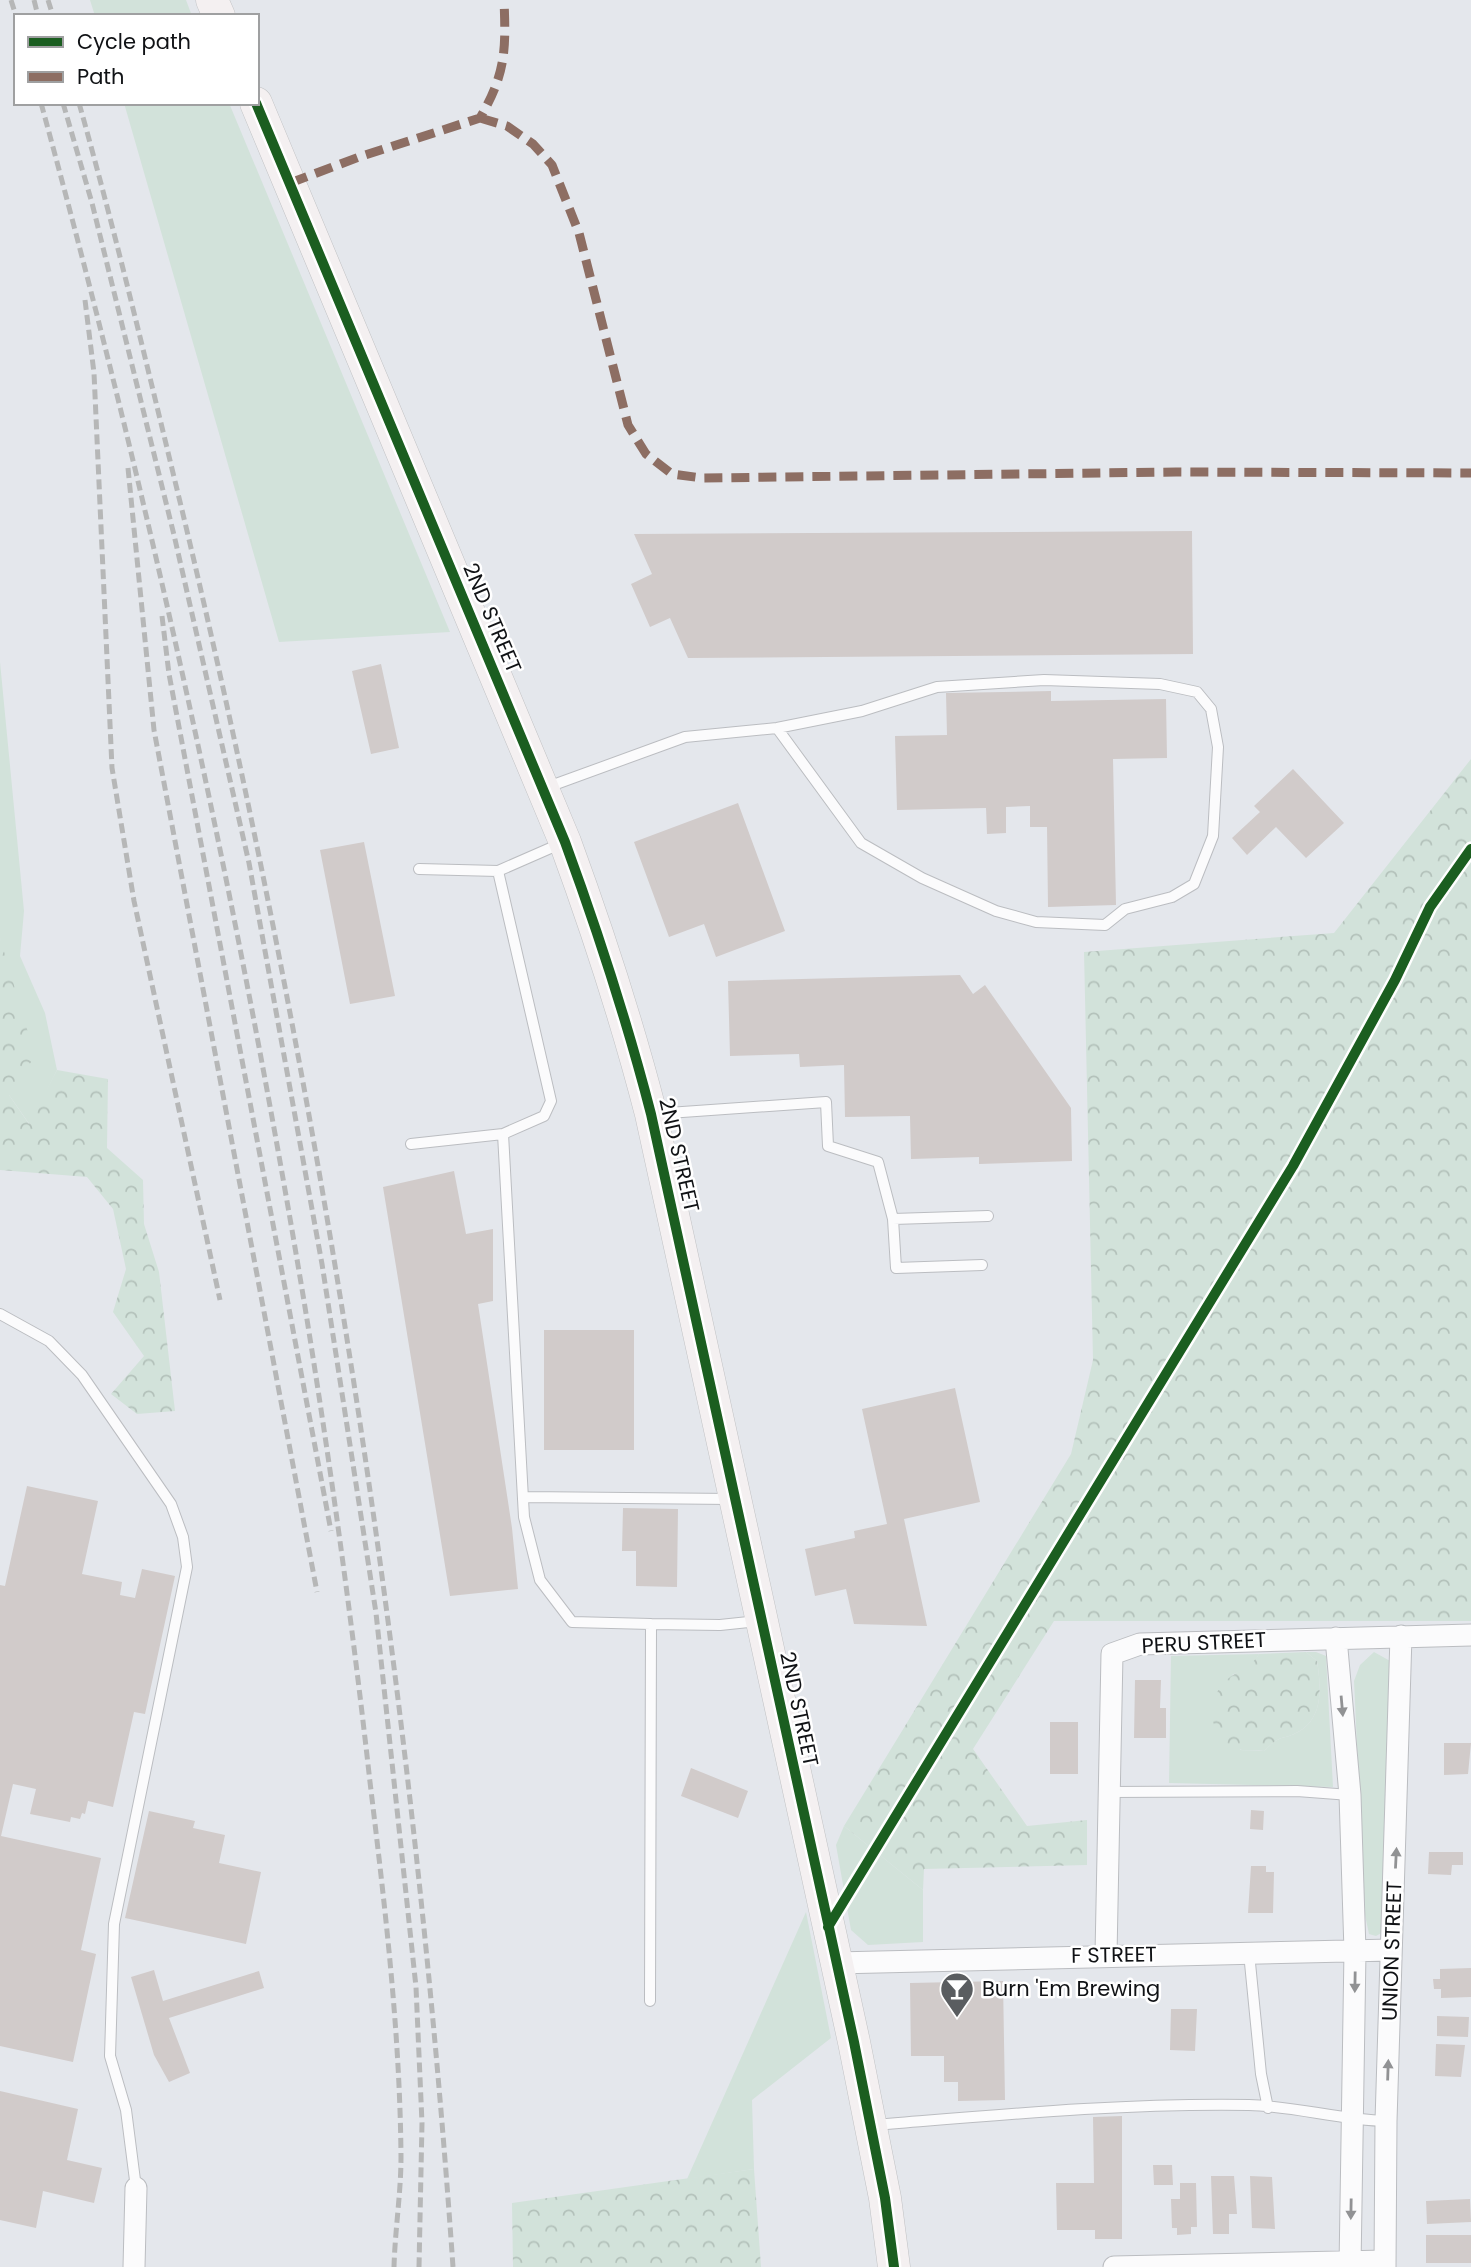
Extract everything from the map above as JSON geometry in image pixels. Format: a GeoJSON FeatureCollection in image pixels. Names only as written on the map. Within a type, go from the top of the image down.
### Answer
{"type":"FeatureCollection","features":[{"type":"Feature","properties":{"kind":"main road","name":"2ND STREET"},"geometry":{"type":"LineString","coordinates":[[257,105],[565,842],[603,944],[651,1114],[836,1963],[870,2125],[894,2267]]}},
{"type":"Feature","properties":{"kind":"street","name":"PERU STREET"},"geometry":{"type":"LineString","coordinates":[[1106,1955],[1112,1654],[1140,1644],[1471,1634]]}},
{"type":"Feature","properties":{"kind":"street","name":"UNION STREET"},"geometry":{"type":"LineString","coordinates":[[1385,2264],[1386,2121],[1401,1636]]}},
{"type":"Feature","properties":{"kind":"street","name":"UNION STREET"},"geometry":{"type":"LineString","coordinates":[[1336,1638],[1350,1795],[1355,1951],[1350,2265]]}},
{"type":"Feature","properties":{"kind":"street","name":"F STREET"},"geometry":{"type":"LineString","coordinates":[[836,1963],[1106,1955],[1391,1951]]}},
{"type":"Feature","properties":{"kind":"street"},"geometry":{"type":"LineString","coordinates":[[134,2267],[136,2188]]}},
{"type":"Feature","properties":{"kind":"street"},"geometry":{"type":"LineString","coordinates":[[1114,2267],[1385,2264]]}},
{"type":"Feature","properties":{"kind":"lane"},"geometry":{"type":"LineString","coordinates":[[542,789],[685,737],[778,728],[862,711],[937,687],[1044,680],[1160,684],[1197,692],[1211,709],[1218,747],[1213,836],[1194,884],[1172,897],[1125,909],[1105,925],[1036,922],[996,911],[922,878],[861,843],[778,728]]}},
{"type":"Feature","properties":{"kind":"lane"},"geometry":{"type":"LineString","coordinates":[[419,869],[498,871],[565,842]]}},
{"type":"Feature","properties":{"kind":"lane"},"geometry":{"type":"LineString","coordinates":[[411,1144],[503,1134],[544,1116],[551,1101],[498,871]]}},
{"type":"Feature","properties":{"kind":"lane"},"geometry":{"type":"LineString","coordinates":[[651,1114],[827,1102],[828,1146],[878,1163],[893,1219],[896,1268],[982,1265]]}},
{"type":"Feature","properties":{"kind":"lane"},"geometry":{"type":"LineString","coordinates":[[503,1134],[524,1517],[540,1580],[572,1622],[720,1625],[761,1621]]}},
{"type":"Feature","properties":{"kind":"lane"},"geometry":{"type":"LineString","coordinates":[[893,1219],[988,1216]]}},
{"type":"Feature","properties":{"kind":"lane"},"geometry":{"type":"LineString","coordinates":[[0,1314],[49,1341],[82,1375],[171,1504],[183,1537],[187,1567],[114,1924],[110,2056],[126,2110],[136,2188]]}},
{"type":"Feature","properties":{"kind":"lane"},"geometry":{"type":"LineString","coordinates":[[523,1497],[735,1499]]}},
{"type":"Feature","properties":{"kind":"lane"},"geometry":{"type":"LineString","coordinates":[[650,2001],[651,1624]]}},
{"type":"Feature","properties":{"kind":"lane"},"geometry":{"type":"LineString","coordinates":[[1108,1792],[1297,1791],[1350,1795]]}},
{"type":"Feature","properties":{"kind":"lane"},"geometry":{"type":"LineString","coordinates":[[1249,1952],[1261,2074],[1268,2108]]}},
{"type":"Feature","properties":{"kind":"lane"},"geometry":{"type":"LineString","coordinates":[[870,2125],[1110,2107],[1268,2108],[1353,2120],[1386,2121]]}},
{"type":"Feature","properties":{"kind":"green space"},"geometry":{"type":"Polygon","coordinates":[[[90,0],[186,0],[191,14],[94,14],[90,0]]]}},
{"type":"Feature","properties":{"kind":"green space"},"geometry":{"type":"Polygon","coordinates":[[[125,105],[230,105],[450,632],[279,642],[125,105]]]}},
{"type":"Feature","properties":{"kind":"green space"},"geometry":{"type":"Polygon","coordinates":[[[0,662],[24,911],[20,956],[45,1013],[57,1070],[30,1125],[9,1095],[0,938],[0,662]]]}},
{"type":"Feature","properties":{"kind":"green space"},"geometry":{"type":"Polygon","coordinates":[[[1471,759],[1471,1621],[1054,1621],[973,1749],[1027,1826],[1087,1820],[1087,1865],[924,1869],[923,1890],[844,1826],[1071,1454],[1093,1360],[1084,952],[1334,933],[1471,759]]]}},
{"type":"Feature","properties":{"kind":"green space"},"geometry":{"type":"Polygon","coordinates":[[[0,938],[35,1056],[9,1095],[29,1124],[57,1070],[108,1079],[107,1148],[143,1180],[144,1224],[159,1272],[175,1411],[137,1414],[111,1394],[144,1356],[113,1312],[126,1269],[113,1209],[87,1177],[0,1170],[0,938]]]}},
{"type":"Feature","properties":{"kind":"green space"},"geometry":{"type":"Polygon","coordinates":[[[1306,1652],[1326,1656],[1333,1787],[1169,1783],[1171,1656],[1259,1654],[1252,1666],[1232,1675],[1240,1750],[1264,1751],[1278,1739],[1298,1732],[1313,1719],[1320,1691],[1317,1661],[1306,1652]]]}},
{"type":"Feature","properties":{"kind":"green space"},"geometry":{"type":"Polygon","coordinates":[[[1306,1652],[1317,1661],[1320,1691],[1316,1710],[1306,1726],[1278,1739],[1264,1751],[1242,1750],[1232,1746],[1217,1733],[1212,1714],[1213,1704],[1222,1685],[1259,1654],[1306,1652]]]}},
{"type":"Feature","properties":{"kind":"green space"},"geometry":{"type":"Polygon","coordinates":[[[1374,1652],[1392,1662],[1383,1932],[1376,1936],[1369,1934],[1365,1915],[1354,1681],[1360,1665],[1374,1652]]]}},
{"type":"Feature","properties":{"kind":"green space"},"geometry":{"type":"Polygon","coordinates":[[[844,1826],[923,1890],[923,1942],[868,1945],[851,1930],[836,1845],[844,1826]]]}},
{"type":"Feature","properties":{"kind":"green space"},"geometry":{"type":"Polygon","coordinates":[[[806,1912],[831,2038],[752,2100],[754,2169],[687,2179],[806,1912]]]}},
{"type":"Feature","properties":{"kind":"green space"},"geometry":{"type":"Polygon","coordinates":[[[754,2169],[761,2267],[513,2267],[512,2203],[754,2169]]]}},
{"type":"Feature","properties":{"kind":"building"},"geometry":{"type":"Polygon","coordinates":[[[1192,531],[1193,654],[688,658],[670,618],[650,627],[631,584],[652,574],[634,534],[1192,531]]]}},
{"type":"Feature","properties":{"kind":"building"},"geometry":{"type":"Polygon","coordinates":[[[381,664],[399,748],[371,754],[352,671],[381,664]]]}},
{"type":"Feature","properties":{"kind":"building"},"geometry":{"type":"Polygon","coordinates":[[[1051,691],[1051,701],[1166,699],[1167,758],[1113,759],[1116,905],[1048,907],[1047,827],[1030,827],[1030,806],[1006,807],[1006,833],[987,834],[986,808],[897,810],[895,736],[947,735],[946,693],[1051,691]]]}},
{"type":"Feature","properties":{"kind":"building"},"geometry":{"type":"Polygon","coordinates":[[[1293,769],[1344,823],[1306,858],[1276,827],[1247,855],[1232,838],[1260,812],[1254,806],[1293,769]]]}},
{"type":"Feature","properties":{"kind":"building"},"geometry":{"type":"Polygon","coordinates":[[[738,803],[785,931],[716,957],[704,924],[669,937],[634,842],[738,803]]]}},
{"type":"Feature","properties":{"kind":"building"},"geometry":{"type":"Polygon","coordinates":[[[364,842],[395,996],[350,1004],[320,850],[364,842]]]}},
{"type":"Feature","properties":{"kind":"building"},"geometry":{"type":"Polygon","coordinates":[[[960,975],[973,994],[985,985],[1071,1108],[1072,1161],[979,1164],[979,1157],[911,1159],[910,1116],[845,1117],[844,1065],[800,1067],[799,1054],[730,1056],[728,981],[960,975]]]}},
{"type":"Feature","properties":{"kind":"building"},"geometry":{"type":"Polygon","coordinates":[[[454,1171],[466,1234],[493,1229],[493,1301],[478,1304],[512,1528],[518,1589],[450,1596],[383,1187],[454,1171]]]}},
{"type":"Feature","properties":{"kind":"building"},"geometry":{"type":"Polygon","coordinates":[[[544,1330],[634,1330],[634,1450],[544,1450],[544,1330]]]}},
{"type":"Feature","properties":{"kind":"building"},"geometry":{"type":"Polygon","coordinates":[[[955,1388],[980,1502],[904,1519],[927,1626],[854,1624],[846,1589],[815,1596],[805,1549],[855,1538],[854,1531],[887,1524],[862,1409],[955,1388]]]}},
{"type":"Feature","properties":{"kind":"building"},"geometry":{"type":"Polygon","coordinates":[[[27,1486],[98,1501],[82,1574],[122,1582],[120,1595],[135,1598],[142,1569],[175,1576],[145,1714],[134,1712],[113,1807],[88,1801],[85,1814],[82,1813],[80,1819],[71,1817],[70,1822],[30,1814],[36,1789],[13,1784],[1,1836],[101,1858],[81,1950],[96,1954],[73,2062],[0,2046],[0,1585],[5,1586],[27,1486]]]}},
{"type":"Feature","properties":{"kind":"building"},"geometry":{"type":"Polygon","coordinates":[[[623,1508],[678,1509],[677,1587],[636,1586],[636,1551],[622,1551],[623,1508]]]}},
{"type":"Feature","properties":{"kind":"building"},"geometry":{"type":"Polygon","coordinates":[[[1135,1680],[1161,1680],[1160,1708],[1166,1708],[1166,1738],[1134,1738],[1135,1680]]]}},
{"type":"Feature","properties":{"kind":"building"},"geometry":{"type":"Polygon","coordinates":[[[1050,1722],[1078,1722],[1078,1774],[1050,1774],[1050,1722]]]}},
{"type":"Feature","properties":{"kind":"building"},"geometry":{"type":"Polygon","coordinates":[[[1444,1743],[1471,1743],[1468,1774],[1444,1775],[1444,1743]]]}},
{"type":"Feature","properties":{"kind":"building"},"geometry":{"type":"Polygon","coordinates":[[[691,1768],[748,1791],[738,1818],[681,1796],[691,1768]]]}},
{"type":"Feature","properties":{"kind":"building"},"geometry":{"type":"Polygon","coordinates":[[[1251,1810],[1264,1811],[1263,1830],[1250,1829],[1251,1810]]]}},
{"type":"Feature","properties":{"kind":"building"},"geometry":{"type":"Polygon","coordinates":[[[149,1811],[195,1821],[193,1828],[225,1835],[219,1863],[261,1872],[246,1944],[125,1918],[149,1811]]]}},
{"type":"Feature","properties":{"kind":"building"},"geometry":{"type":"Polygon","coordinates":[[[1429,1852],[1463,1852],[1463,1865],[1452,1865],[1451,1875],[1428,1874],[1429,1852]]]}},
{"type":"Feature","properties":{"kind":"building"},"geometry":{"type":"Polygon","coordinates":[[[1251,1866],[1266,1866],[1266,1872],[1274,1872],[1273,1913],[1248,1913],[1251,1866]]]}},
{"type":"Feature","properties":{"kind":"building"},"geometry":{"type":"Polygon","coordinates":[[[1471,1968],[1471,1997],[1441,1998],[1441,1989],[1434,1989],[1433,1979],[1440,1979],[1440,1969],[1471,1968]]]}},
{"type":"Feature","properties":{"kind":"building"},"geometry":{"type":"Polygon","coordinates":[[[154,1970],[163,2001],[259,1971],[264,1988],[169,2018],[190,2073],[169,2082],[154,2055],[131,1977],[154,1970]]]}},
{"type":"Feature","properties":{"kind":"building","name":"Burn 'Em Brewing"},"geometry":{"type":"Polygon","coordinates":[[[1003,1981],[1005,2100],[958,2101],[958,2082],[944,2082],[944,2056],[911,2056],[910,1983],[1003,1981]]]}},
{"type":"Feature","properties":{"kind":"building"},"geometry":{"type":"Polygon","coordinates":[[[1171,2009],[1197,2009],[1195,2051],[1170,2050],[1171,2009]]]}},
{"type":"Feature","properties":{"kind":"building"},"geometry":{"type":"Polygon","coordinates":[[[1437,2016],[1469,2017],[1468,2037],[1437,2036],[1437,2016]]]}},
{"type":"Feature","properties":{"kind":"building"},"geometry":{"type":"Polygon","coordinates":[[[1436,2044],[1465,2045],[1461,2077],[1435,2076],[1436,2044]]]}},
{"type":"Feature","properties":{"kind":"building"},"geometry":{"type":"Polygon","coordinates":[[[0,2091],[78,2109],[67,2160],[102,2168],[94,2203],[43,2191],[36,2228],[0,2220],[0,2091]]]}},
{"type":"Feature","properties":{"kind":"building"},"geometry":{"type":"Polygon","coordinates":[[[1122,2116],[1122,2239],[1095,2239],[1095,2230],[1057,2230],[1056,2183],[1094,2183],[1093,2117],[1122,2116]]]}},
{"type":"Feature","properties":{"kind":"building"},"geometry":{"type":"Polygon","coordinates":[[[1153,2165],[1172,2165],[1173,2185],[1154,2185],[1153,2165]]]}},
{"type":"Feature","properties":{"kind":"building"},"geometry":{"type":"Polygon","coordinates":[[[1211,2176],[1234,2176],[1237,2214],[1229,2214],[1229,2234],[1213,2234],[1211,2176]]]}},
{"type":"Feature","properties":{"kind":"building"},"geometry":{"type":"Polygon","coordinates":[[[1250,2176],[1272,2177],[1275,2229],[1252,2228],[1250,2176]]]}},
{"type":"Feature","properties":{"kind":"building"},"geometry":{"type":"Polygon","coordinates":[[[1180,2183],[1196,2183],[1197,2227],[1191,2227],[1191,2234],[1177,2235],[1177,2228],[1172,2228],[1171,2199],[1180,2199],[1180,2183]]]}},
{"type":"Feature","properties":{"kind":"building"},"geometry":{"type":"Polygon","coordinates":[[[1470,2199],[1471,2222],[1427,2224],[1426,2201],[1470,2199]]]}},
{"type":"Feature","properties":{"kind":"building"},"geometry":{"type":"Polygon","coordinates":[[[1426,2235],[1471,2235],[1471,2263],[1426,2263],[1426,2235]]]}},
{"type":"Feature","properties":{"kind":"railway"},"geometry":{"type":"LineString","coordinates":[[11,0],[15,14]]}},
{"type":"Feature","properties":{"kind":"railway"},"geometry":{"type":"LineString","coordinates":[[34,0],[38,14]]}},
{"type":"Feature","properties":{"kind":"railway"},"geometry":{"type":"LineString","coordinates":[[48,0],[52,14]]}},
{"type":"Feature","properties":{"kind":"railway"},"geometry":{"type":"LineString","coordinates":[[42,105],[118,400],[188,699],[250,999],[304,1301],[348,1601],[391,1970],[401,2157],[394,2267]]}},
{"type":"Feature","properties":{"kind":"railway"},"geometry":{"type":"LineString","coordinates":[[64,105],[92,203],[174,535],[249,863],[322,1264],[376,1613],[416,1987],[422,2123],[419,2267]]}},
{"type":"Feature","properties":{"kind":"railway"},"geometry":{"type":"LineString","coordinates":[[80,105],[145,357],[232,727],[318,1163],[386,1603],[413,1824],[453,2267]]}},
{"type":"Feature","properties":{"kind":"railway"},"geometry":{"type":"LineString","coordinates":[[85,300],[94,373],[112,768],[134,901],[220,1300]]}},
{"type":"Feature","properties":{"kind":"railway"},"geometry":{"type":"LineString","coordinates":[[128,468],[154,730],[317,1592]]}},
{"type":"Feature","properties":{"kind":"railway"},"geometry":{"type":"LineString","coordinates":[[162,616],[169,674],[331,1531]]}},
{"type":"Feature","properties":{"kind":"marked path"},"geometry":{"type":"LineString","coordinates":[[290,183],[359,157],[480,118],[495,88],[503,61],[504,0]]}},
{"type":"Feature","properties":{"kind":"marked path"},"geometry":{"type":"LineString","coordinates":[[480,118],[507,126],[533,144],[552,165],[579,233],[628,425],[646,454],[672,474],[702,478],[1176,472],[1471,473]]}},
{"type":"Feature","properties":{"kind":"cycle path"},"geometry":{"type":"LineString","coordinates":[[257,105],[565,842],[632,1045],[651,1114],[854,2042],[885,2198],[894,2267]]}},
{"type":"Feature","properties":{"kind":"cycle path"},"geometry":{"type":"LineString","coordinates":[[828,1927],[1293,1166],[1395,980],[1430,907],[1471,849]]}},
{"type":"Feature","properties":{"kind":"place","name":"Burn 'Em Brewing"},"geometry":{"type":"Point","coordinates":[957,2019]}}]}
